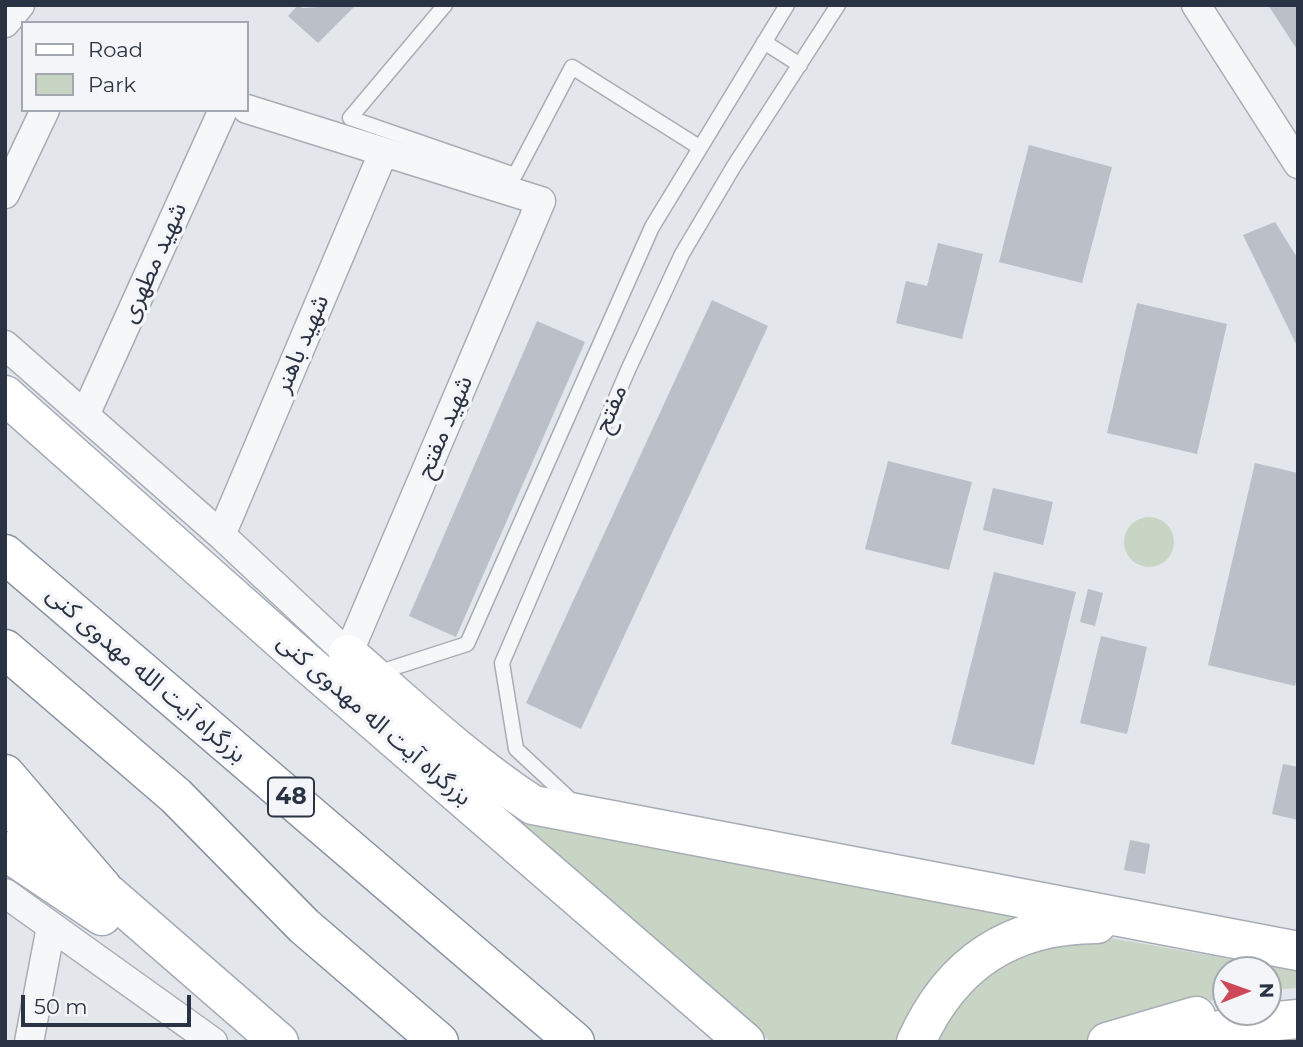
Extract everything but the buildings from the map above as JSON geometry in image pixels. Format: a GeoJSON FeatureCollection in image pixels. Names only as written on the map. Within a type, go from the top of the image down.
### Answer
{"type":"FeatureCollection","features":[{"type":"Feature","properties":{"kind":"main road","name":"بزرگراه آیت اله مهدوی کنی"},"geometry":{"type":"LineString","coordinates":[[5,396],[355,674],[440,777],[745,1042]]}},
{"type":"Feature","properties":{"kind":"main road","name":"بزرگراه آیت الله مهدوی کنی"},"geometry":{"type":"LineString","coordinates":[[5,554],[575,1042]]}},
{"type":"Feature","properties":{"kind":"main road"},"geometry":{"type":"LineString","coordinates":[[5,649],[176,796],[304,926],[439,1042]]}},
{"type":"Feature","properties":{"kind":"main road"},"geometry":{"type":"LineString","coordinates":[[355,674],[408,706],[499,782],[533,804],[590,818],[1166,924],[1298,951]]}},
{"type":"Feature","properties":{"kind":"main road"},"geometry":{"type":"LineString","coordinates":[[408,706],[440,777]]}},
{"type":"Feature","properties":{"kind":"main road"},"geometry":{"type":"LineString","coordinates":[[5,774],[102,887]]}},
{"type":"Feature","properties":{"kind":"main road"},"geometry":{"type":"LineString","coordinates":[[5,804],[279,1042]]}},
{"type":"Feature","properties":{"kind":"main road"},"geometry":{"type":"LineString","coordinates":[[5,851],[109,922],[210,981]]}},
{"type":"Feature","properties":{"kind":"main road"},"geometry":{"type":"LineString","coordinates":[[916,1042],[932,1008],[963,971],[998,947],[1039,931],[1074,926],[1166,924]]}},
{"type":"Feature","properties":{"kind":"main road"},"geometry":{"type":"LineString","coordinates":[[1109,1041],[1212,1013]]}},
{"type":"Feature","properties":{"kind":"main road"},"geometry":{"type":"LineString","coordinates":[[1171,1042],[1245,1024],[1298,1019]]}},
{"type":"Feature","properties":{"kind":"street"},"geometry":{"type":"LineString","coordinates":[[5,23],[20,5]]}},
{"type":"Feature","properties":{"kind":"street"},"geometry":{"type":"LineString","coordinates":[[1196,5],[1298,164]]}},
{"type":"Feature","properties":{"kind":"street"},"geometry":{"type":"LineString","coordinates":[[248,109],[383,153]]}},
{"type":"Feature","properties":{"kind":"street"},"geometry":{"type":"LineString","coordinates":[[5,194],[44,112]]}},
{"type":"Feature","properties":{"kind":"street","name":"شهید مطهری"},"geometry":{"type":"LineString","coordinates":[[85,415],[222,112]]}},
{"type":"Feature","properties":{"kind":"street","name":"شهید مفتح"},"geometry":{"type":"LineString","coordinates":[[355,674],[541,201],[383,153]]}},
{"type":"Feature","properties":{"kind":"street","name":"شهید باهنر"},"geometry":{"type":"LineString","coordinates":[[221,535],[383,153]]}},
{"type":"Feature","properties":{"kind":"street"},"geometry":{"type":"LineString","coordinates":[[5,345],[221,535],[355,674]]}},
{"type":"Feature","properties":{"kind":"street"},"geometry":{"type":"LineString","coordinates":[[5,892],[213,1042]]}},
{"type":"Feature","properties":{"kind":"street"},"geometry":{"type":"LineString","coordinates":[[29,1042],[51,927]]}},
{"type":"Feature","properties":{"kind":"lane"},"geometry":{"type":"LineString","coordinates":[[445,5],[350,118],[515,176],[572,67],[699,147]]}},
{"type":"Feature","properties":{"kind":"lane","name":"مفتح"},"geometry":{"type":"LineString","coordinates":[[355,674],[467,644],[652,227],[787,5]]}},
{"type":"Feature","properties":{"kind":"lane","name":"مفتح"},"geometry":{"type":"LineString","coordinates":[[590,818],[516,749],[502,663],[628,370],[682,254],[734,166],[838,5]]}},
{"type":"Feature","properties":{"kind":"lane"},"geometry":{"type":"LineString","coordinates":[[764,42],[800,65]]}},
{"type":"Feature","properties":{"kind":"green space"},"geometry":{"type":"Polygon","coordinates":[[[1149,517],[1167,524],[1174,542],[1167,560],[1149,567],[1131,560],[1124,542],[1131,524],[1149,517]]]}},
{"type":"Feature","properties":{"kind":"green space"},"geometry":{"type":"Polygon","coordinates":[[[490,798],[551,829],[1033,919],[903,1042],[771,1042],[490,798]]]}},
{"type":"Feature","properties":{"kind":"green space"},"geometry":{"type":"Polygon","coordinates":[[[1094,935],[1213,956],[1212,1000],[1167,1010],[1081,1042],[931,1042],[950,1007],[1010,953],[1094,935]]]}},
{"type":"Feature","properties":{"kind":"green space"},"geometry":{"type":"Polygon","coordinates":[[[1282,968],[1298,971],[1298,988],[1282,989],[1282,968]]]}}]}
